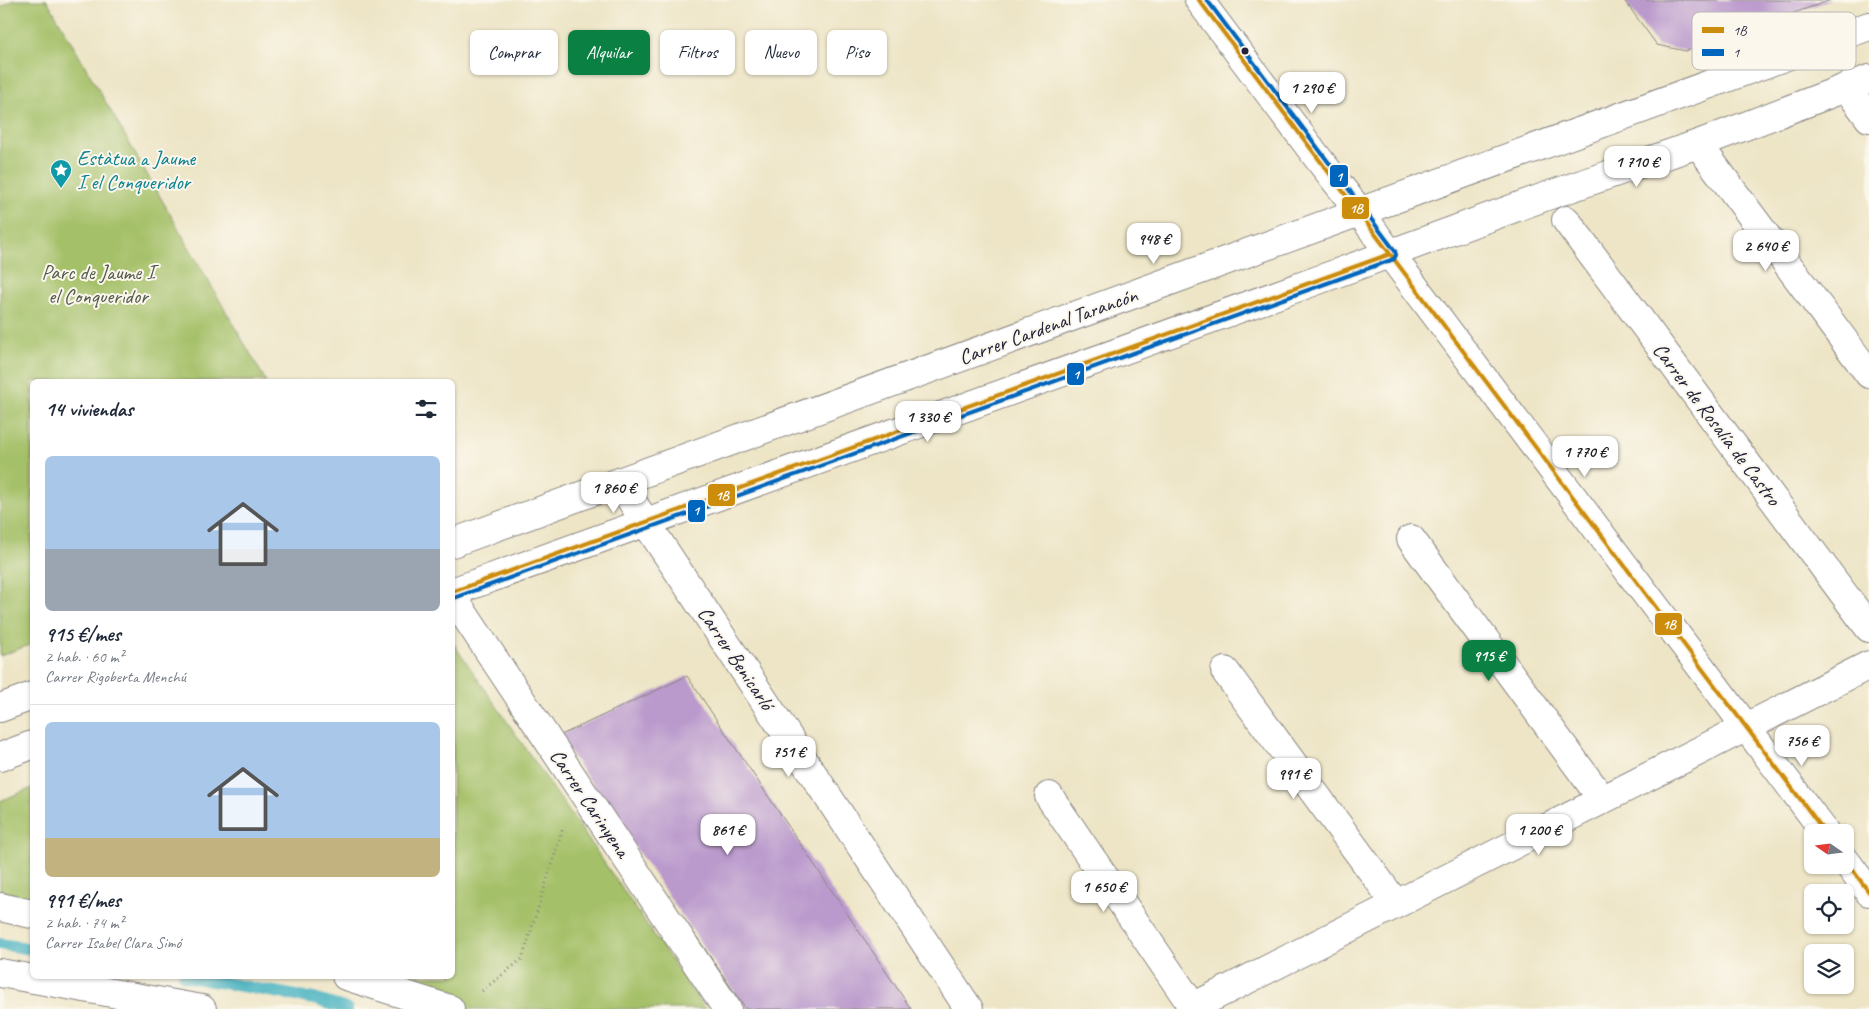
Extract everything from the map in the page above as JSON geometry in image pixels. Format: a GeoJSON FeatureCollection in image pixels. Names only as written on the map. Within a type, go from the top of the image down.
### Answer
{"type":"FeatureCollection","features":[{"type":"Feature","properties":{"kind":"street"},"geometry":{"type":"LineString","coordinates":[[1199,0],[1818,824]]}},
{"type":"Feature","properties":{"kind":"street","name":"Carrer Cardenal Tarancón"},"geometry":{"type":"LineString","coordinates":[[1856,31],[1869,26]]}},
{"type":"Feature","properties":{"kind":"street","name":"Carrer Cardenal Tarancón"},"geometry":{"type":"LineString","coordinates":[[455,542],[1749,70]]}},
{"type":"Feature","properties":{"kind":"street"},"geometry":{"type":"LineString","coordinates":[[455,593],[1547,196],[1698,144],[1858,83],[1869,118]]}},
{"type":"Feature","properties":{"kind":"street"},"geometry":{"type":"LineString","coordinates":[[1698,144],[1869,374]]}},
{"type":"Feature","properties":{"kind":"street","name":"Carrer de Rosalía de Castro"},"geometry":{"type":"LineString","coordinates":[[1566,220],[1869,628]]}},
{"type":"Feature","properties":{"kind":"street","name":"Carrer Benicarló"},"geometry":{"type":"LineString","coordinates":[[619,482],[969,1009]]}},
{"type":"Feature","properties":{"kind":"street"},"geometry":{"type":"LineString","coordinates":[[1411,539],[1602,799]]}},
{"type":"Feature","properties":{"kind":"street","name":"Carrer Carinyena"},"geometry":{"type":"LineString","coordinates":[[455,599],[728,1009]]}},
{"type":"Feature","properties":{"kind":"street"},"geometry":{"type":"LineString","coordinates":[[1049,796],[1191,1008],[1869,665]]}},
{"type":"Feature","properties":{"kind":"street"},"geometry":{"type":"LineString","coordinates":[[1225,671],[1396,904]]}},
{"type":"Feature","properties":{"kind":"street"},"geometry":{"type":"LineString","coordinates":[[0,708],[30,697]]}},
{"type":"Feature","properties":{"kind":"street"},"geometry":{"type":"LineString","coordinates":[[0,756],[30,746]]}},
{"type":"Feature","properties":{"kind":"street"},"geometry":{"type":"LineString","coordinates":[[1854,872],[1869,892]]}},
{"type":"Feature","properties":{"kind":"street"},"geometry":{"type":"LineString","coordinates":[[0,907],[30,914]]}},
{"type":"Feature","properties":{"kind":"street"},"geometry":{"type":"LineString","coordinates":[[0,973],[30,978]]}},
{"type":"Feature","properties":{"kind":"street"},"geometry":{"type":"LineString","coordinates":[[34,979],[202,1009]]}},
{"type":"Feature","properties":{"kind":"street"},"geometry":{"type":"LineString","coordinates":[[355,979],[450,1009]]}},
{"type":"Feature","properties":{"kind":"path"},"geometry":{"type":"LineString","coordinates":[[475,996],[522,959],[577,784]]}},
{"type":"Feature","properties":{"kind":"green space","name":"Parc de Jaume I el Conqueridor"},"geometry":{"type":"Polygon","coordinates":[[[13,0],[47,0],[265,379],[30,379],[30,645],[0,656],[0,8],[13,0]]]}},
{"type":"Feature","properties":{"kind":"green space"},"geometry":{"type":"Polygon","coordinates":[[[455,646],[705,1009],[454,1009],[379,979],[455,979],[455,646]]]}},
{"type":"Feature","properties":{"kind":"green space"},"geometry":{"type":"Polygon","coordinates":[[[30,789],[30,899],[0,890],[0,801],[30,789]]]}},
{"type":"Feature","properties":{"kind":"building"},"geometry":{"type":"Polygon","coordinates":[[[1624,0],[1831,0],[1797,12],[1692,12],[1692,49],[1686,51],[1657,45],[1624,0]]]}},
{"type":"Feature","properties":{"kind":"building"},"geometry":{"type":"Polygon","coordinates":[[[687,676],[911,1009],[746,1009],[559,736],[687,676]]]}},
{"type":"Feature","properties":{"kind":"waterway"},"geometry":{"type":"LineString","coordinates":[[0,944],[30,949]]}},
{"type":"Feature","properties":{"kind":"waterway"},"geometry":{"type":"LineString","coordinates":[[201,979],[314,999],[347,1009]]}},
{"type":"Feature","properties":{"kind":"transit line","name":"1B"},"geometry":{"type":"LineString","coordinates":[[1199,0],[1819,824]]}},
{"type":"Feature","properties":{"kind":"transit line","name":"1"},"geometry":{"type":"LineString","coordinates":[[455,598],[1394,259],[1395,251],[1207,0]]}},
{"type":"Feature","properties":{"kind":"transit line","name":"1B"},"geometry":{"type":"LineString","coordinates":[[455,591],[1390,254]]}},
{"type":"Feature","properties":{"kind":"transit line","name":"1B"},"geometry":{"type":"LineString","coordinates":[[1854,872],[1869,892]]}},
{"type":"Feature","properties":{"kind":"place","name":"Estàtua a Jaume I el Conqueridor"},"geometry":{"type":"Point","coordinates":[61,189]}}]}
